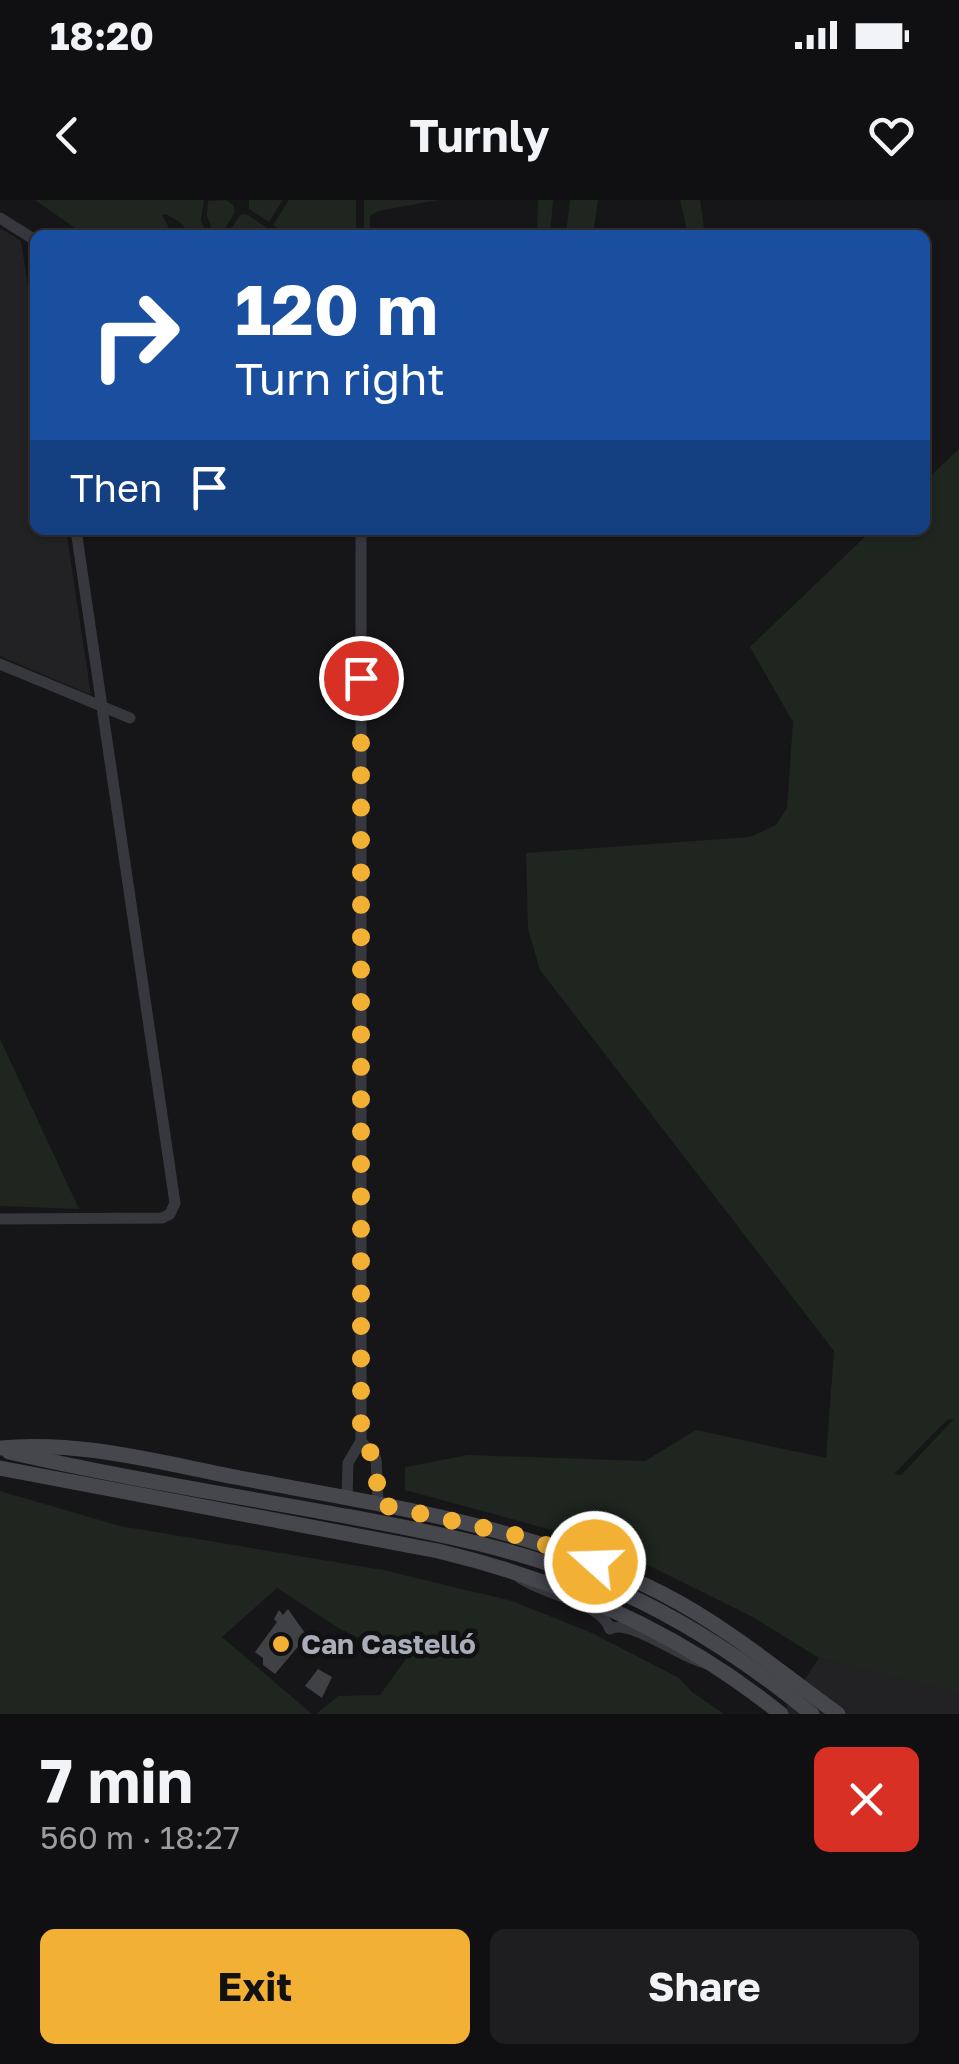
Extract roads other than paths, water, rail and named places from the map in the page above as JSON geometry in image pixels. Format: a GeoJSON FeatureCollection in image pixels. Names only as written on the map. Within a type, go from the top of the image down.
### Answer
{"type":"FeatureCollection","features":[{"type":"Feature","properties":{"kind":"main road"},"geometry":{"type":"LineString","coordinates":[[0,1449],[73,1446],[484,1526],[560,1549],[664,1594],[757,1651],[801,1695],[812,1714]]}},
{"type":"Feature","properties":{"kind":"main road"},"geometry":{"type":"LineString","coordinates":[[0,1449],[448,1535],[518,1553],[624,1593],[838,1714]]}},
{"type":"Feature","properties":{"kind":"main road"},"geometry":{"type":"LineString","coordinates":[[0,1468],[438,1551],[508,1569],[614,1609],[714,1665],[781,1714]]}},
{"type":"Feature","properties":{"kind":"street"},"geometry":{"type":"LineString","coordinates":[[0,218],[30,240]]}},
{"type":"Feature","properties":{"kind":"street"},"geometry":{"type":"LineString","coordinates":[[0,1219],[154,1219],[170,1214],[175,1203],[77,535]]}},
{"type":"Feature","properties":{"kind":"street"},"geometry":{"type":"LineString","coordinates":[[347,1498],[348,1462],[361,1441],[362,535]]}},
{"type":"Feature","properties":{"kind":"street"},"geometry":{"type":"LineString","coordinates":[[0,664],[130,718]]}},
{"type":"Feature","properties":{"kind":"street"},"geometry":{"type":"LineString","coordinates":[[361,1441],[376,1459],[378,1504]]}},
{"type":"Feature","properties":{"kind":"place","name":"Can Castelló"},"geometry":{"type":"Point","coordinates":[281,1644]}}]}
